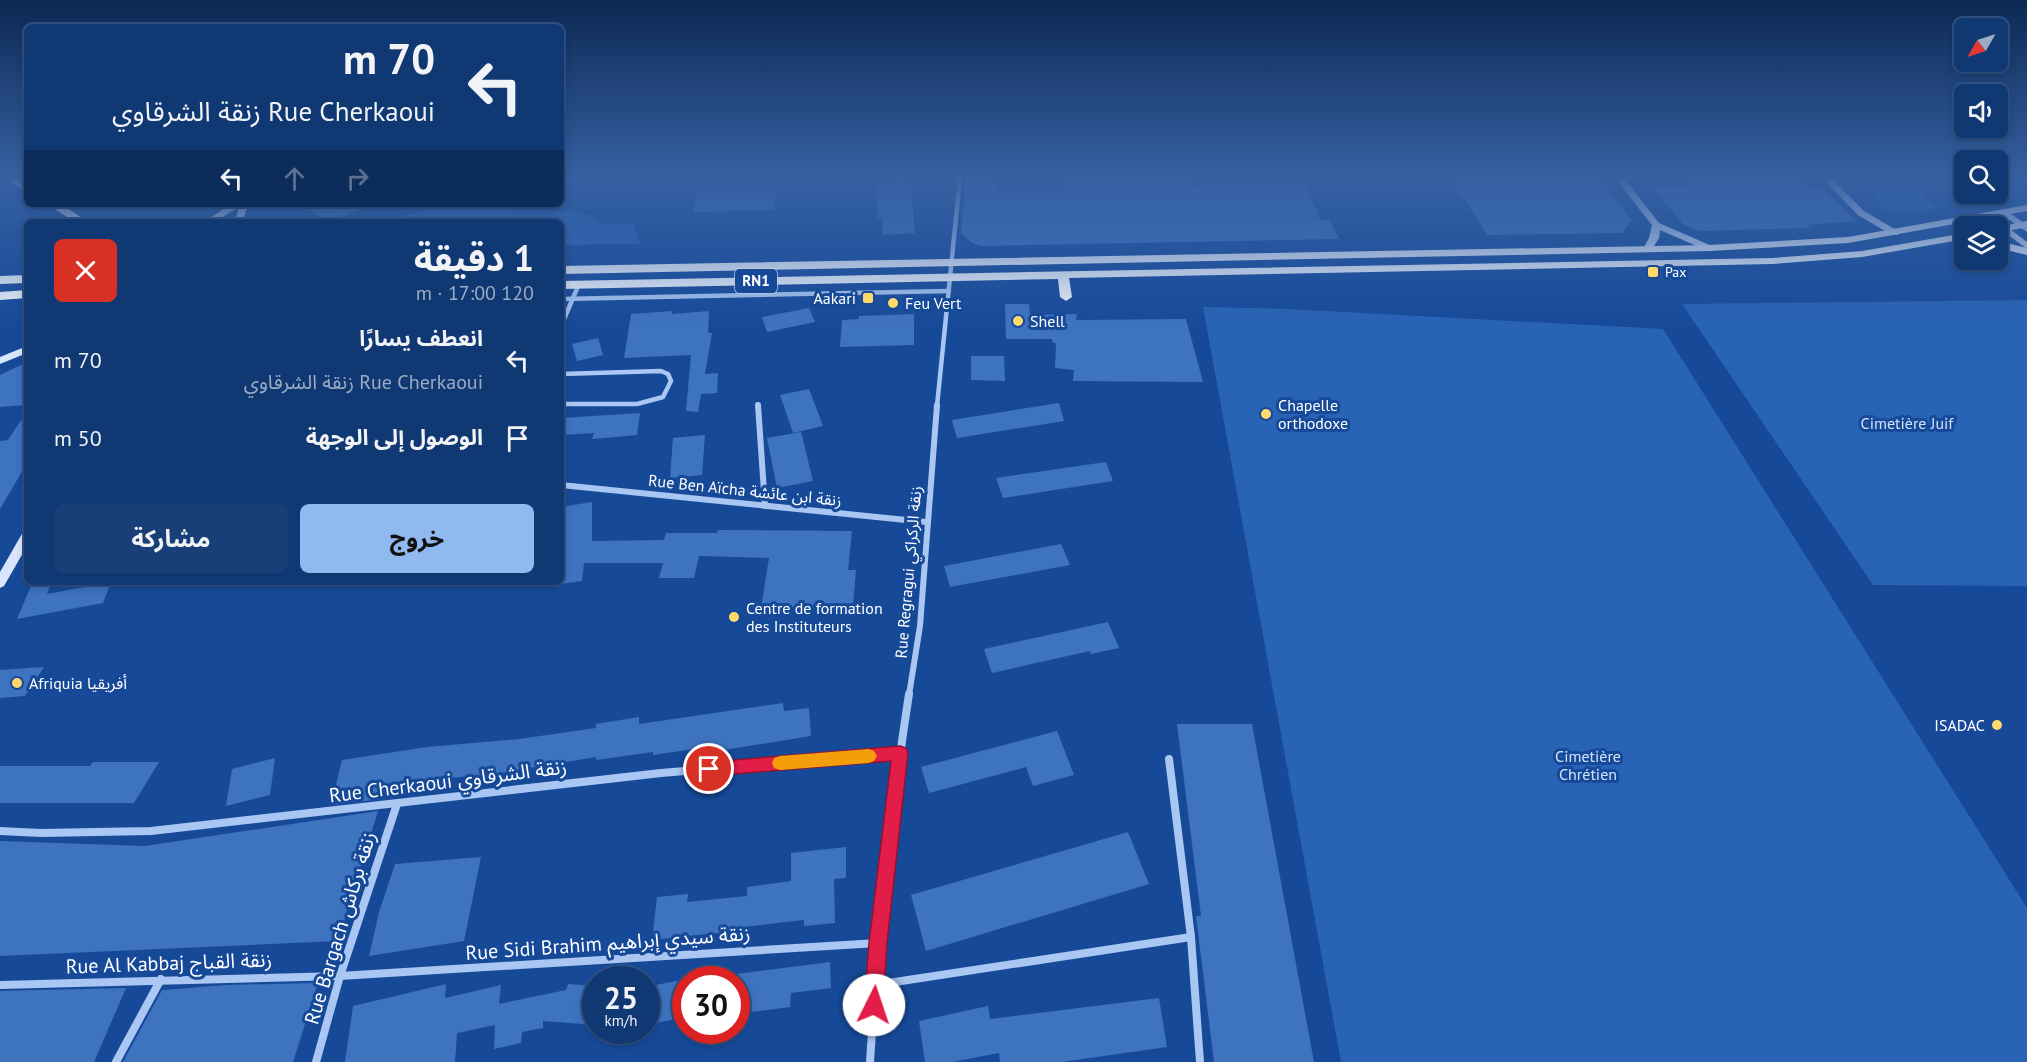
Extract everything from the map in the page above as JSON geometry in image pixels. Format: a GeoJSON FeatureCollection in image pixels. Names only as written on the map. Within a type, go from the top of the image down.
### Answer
{"type":"FeatureCollection","features":[{"type":"Feature","properties":{"kind":"main road","name":"RN1"},"geometry":{"type":"LineString","coordinates":[[564,270],[1709,248],[1823,243],[1925,228]]}},
{"type":"Feature","properties":{"kind":"main road","name":"RN1"},"geometry":{"type":"LineString","coordinates":[[564,285],[1772,261],[1862,254],[1954,239]]}},
{"type":"Feature","properties":{"kind":"main road"},"geometry":{"type":"LineString","coordinates":[[2008,246],[2027,252]]}},
{"type":"Feature","properties":{"kind":"main road"},"geometry":{"type":"LineString","coordinates":[[1063,275],[1066,297]]}},
{"type":"Feature","properties":{"kind":"main road"},"geometry":{"type":"LineString","coordinates":[[0,280],[24,279]]}},
{"type":"Feature","properties":{"kind":"main road"},"geometry":{"type":"LineString","coordinates":[[0,296],[24,294]]}},
{"type":"Feature","properties":{"kind":"street","name":"Rue Regragui زنقة الركراكي"},"geometry":{"type":"LineString","coordinates":[[870,1062],[878,943],[900,753],[920,626],[926,522],[955,228]]}},
{"type":"Feature","properties":{"kind":"street"},"geometry":{"type":"LineString","coordinates":[[1648,249],[1654,238],[1656,228]]}},
{"type":"Feature","properties":{"kind":"street"},"geometry":{"type":"LineString","coordinates":[[1662,228],[1709,248]]}},
{"type":"Feature","properties":{"kind":"street"},"geometry":{"type":"LineString","coordinates":[[1886,228],[1895,233]]}},
{"type":"Feature","properties":{"kind":"street"},"geometry":{"type":"LineString","coordinates":[[2008,233],[2027,246]]}},
{"type":"Feature","properties":{"kind":"street"},"geometry":{"type":"LineString","coordinates":[[564,319],[579,284]]}},
{"type":"Feature","properties":{"kind":"street"},"geometry":{"type":"LineString","coordinates":[[564,299],[949,291]]}},
{"type":"Feature","properties":{"kind":"street"},"geometry":{"type":"LineString","coordinates":[[0,361],[24,351]]}},
{"type":"Feature","properties":{"kind":"street"},"geometry":{"type":"LineString","coordinates":[[564,374],[661,371],[668,374],[671,381],[663,397],[649,402],[564,404]]}},
{"type":"Feature","properties":{"kind":"street"},"geometry":{"type":"LineString","coordinates":[[758,405],[765,506]]}},
{"type":"Feature","properties":{"kind":"street","name":"Rue Ben Aïcha زنقة ابن عائشة"},"geometry":{"type":"LineString","coordinates":[[564,485],[926,522]]}},
{"type":"Feature","properties":{"kind":"street"},"geometry":{"type":"LineString","coordinates":[[0,583],[24,540]]}},
{"type":"Feature","properties":{"kind":"street","name":"Rue Cherkaoui زنقة الشرقاوي"},"geometry":{"type":"LineString","coordinates":[[0,831],[40,833],[151,831],[661,773],[900,753]]}},
{"type":"Feature","properties":{"kind":"street"},"geometry":{"type":"LineString","coordinates":[[1169,759],[1191,937],[1200,1062]]}},
{"type":"Feature","properties":{"kind":"street","name":"Rue Bargach زنقة بركاش"},"geometry":{"type":"LineString","coordinates":[[316,1062],[340,976],[397,804]]}},
{"type":"Feature","properties":{"kind":"street"},"geometry":{"type":"LineString","coordinates":[[875,986],[1191,937]]}},
{"type":"Feature","properties":{"kind":"street","name":"Rue Sidi Brahim زنقة سيدي إبراهيم"},"geometry":{"type":"LineString","coordinates":[[340,976],[878,943]]}},
{"type":"Feature","properties":{"kind":"street","name":"Rue Al Kabbaj زنقة القباج"},"geometry":{"type":"LineString","coordinates":[[0,985],[340,976]]}},
{"type":"Feature","properties":{"kind":"street"},"geometry":{"type":"LineString","coordinates":[[116,1062],[161,979]]}},
{"type":"Feature","properties":{"kind":"green space"},"geometry":{"type":"Polygon","coordinates":[[[564,228],[634,228],[640,244],[564,245],[564,228]]]}},
{"type":"Feature","properties":{"kind":"green space","name":"Cimetière Juif"},"geometry":{"type":"Polygon","coordinates":[[[2027,300],[2027,586],[1873,585],[1682,304],[2027,300]]]}},
{"type":"Feature","properties":{"kind":"green space","name":"Cimetière Chrétien"},"geometry":{"type":"Polygon","coordinates":[[[1203,307],[1288,309],[1663,329],[2027,908],[2027,1062],[1341,1062],[1203,307]]]}},
{"type":"Feature","properties":{"kind":"building"},"geometry":{"type":"Polygon","coordinates":[[[883,228],[914,228],[915,233],[883,235],[883,228]]]}},
{"type":"Feature","properties":{"kind":"building"},"geometry":{"type":"Polygon","coordinates":[[[961,228],[1334,228],[1339,239],[981,246],[972,243],[961,233],[961,228]]]}},
{"type":"Feature","properties":{"kind":"building"},"geometry":{"type":"Polygon","coordinates":[[[1482,228],[1626,228],[1622,233],[1487,235],[1482,228]]]}},
{"type":"Feature","properties":{"kind":"building"},"geometry":{"type":"Polygon","coordinates":[[[1691,228],[1810,228],[1699,231],[1691,228]]]}},
{"type":"Feature","properties":{"kind":"building"},"geometry":{"type":"Polygon","coordinates":[[[1005,304],[1029,304],[1030,315],[1077,314],[1076,320],[1186,319],[1203,382],[1073,381],[1074,370],[1055,368],[1056,343],[1053,343],[1052,339],[1006,339],[1005,304]]]}},
{"type":"Feature","properties":{"kind":"building"},"geometry":{"type":"Polygon","coordinates":[[[809,308],[815,322],[767,332],[762,317],[809,308]]]}},
{"type":"Feature","properties":{"kind":"building"},"geometry":{"type":"Polygon","coordinates":[[[672,311],[672,314],[709,311],[708,333],[712,333],[705,374],[718,373],[717,393],[701,394],[698,412],[686,411],[691,355],[624,358],[631,314],[672,311]]]}},
{"type":"Feature","properties":{"kind":"building"},"geometry":{"type":"Polygon","coordinates":[[[914,314],[914,345],[840,347],[842,320],[859,319],[859,316],[914,314]]]}},
{"type":"Feature","properties":{"kind":"building"},"geometry":{"type":"Polygon","coordinates":[[[598,338],[603,355],[577,361],[572,344],[598,338]]]}},
{"type":"Feature","properties":{"kind":"building"},"geometry":{"type":"Polygon","coordinates":[[[971,356],[1004,356],[1005,381],[971,380],[971,356]]]}},
{"type":"Feature","properties":{"kind":"building"},"geometry":{"type":"Polygon","coordinates":[[[24,363],[24,405],[0,407],[0,375],[24,363]]]}},
{"type":"Feature","properties":{"kind":"building"},"geometry":{"type":"Polygon","coordinates":[[[809,389],[823,426],[793,433],[780,395],[809,389]]]}},
{"type":"Feature","properties":{"kind":"building"},"geometry":{"type":"Polygon","coordinates":[[[1059,403],[1064,421],[957,438],[952,420],[1059,403]]]}},
{"type":"Feature","properties":{"kind":"building"},"geometry":{"type":"Polygon","coordinates":[[[640,413],[637,435],[592,439],[594,433],[564,435],[564,418],[640,413]]]}},
{"type":"Feature","properties":{"kind":"building"},"geometry":{"type":"Polygon","coordinates":[[[24,416],[24,468],[0,509],[0,441],[8,440],[24,416]]]}},
{"type":"Feature","properties":{"kind":"building"},"geometry":{"type":"Polygon","coordinates":[[[801,432],[813,481],[777,488],[767,438],[801,432]]]}},
{"type":"Feature","properties":{"kind":"building"},"geometry":{"type":"Polygon","coordinates":[[[705,435],[702,475],[670,478],[673,438],[705,435]]]}},
{"type":"Feature","properties":{"kind":"building"},"geometry":{"type":"Polygon","coordinates":[[[1106,462],[1113,481],[1003,498],[996,478],[1106,462]]]}},
{"type":"Feature","properties":{"kind":"building"},"geometry":{"type":"Polygon","coordinates":[[[592,502],[592,541],[664,540],[666,533],[717,533],[718,530],[852,531],[848,570],[856,570],[853,605],[761,608],[769,558],[699,556],[694,578],[659,578],[663,563],[584,563],[582,581],[564,584],[564,507],[592,502]]]}},
{"type":"Feature","properties":{"kind":"building"},"geometry":{"type":"Polygon","coordinates":[[[1061,544],[1070,565],[950,587],[944,566],[1061,544]]]}},
{"type":"Feature","properties":{"kind":"building"},"geometry":{"type":"Polygon","coordinates":[[[50,585],[47,594],[90,586],[110,585],[103,603],[17,619],[31,586],[50,585]]]}},
{"type":"Feature","properties":{"kind":"building"},"geometry":{"type":"Polygon","coordinates":[[[1108,622],[1119,648],[1091,654],[1090,651],[992,673],[984,649],[1108,622]]]}},
{"type":"Feature","properties":{"kind":"building","name":"Afriquia أفريقيا"},"geometry":{"type":"Polygon","coordinates":[[[44,667],[25,696],[0,698],[0,670],[44,667]]]}},
{"type":"Feature","properties":{"kind":"building"},"geometry":{"type":"Polygon","coordinates":[[[783,703],[784,711],[809,708],[811,736],[699,754],[700,748],[596,760],[596,757],[493,774],[386,784],[382,799],[331,805],[342,760],[427,747],[519,739],[596,728],[596,724],[639,717],[639,724],[783,703]]]}},
{"type":"Feature","properties":{"kind":"building"},"geometry":{"type":"Polygon","coordinates":[[[1177,724],[1252,724],[1314,1062],[1214,1062],[1196,916],[1201,916],[1177,724]]]}},
{"type":"Feature","properties":{"kind":"building"},"geometry":{"type":"Polygon","coordinates":[[[1057,731],[1074,775],[1033,786],[1026,767],[929,793],[921,767],[1057,731]]]}},
{"type":"Feature","properties":{"kind":"building"},"geometry":{"type":"Polygon","coordinates":[[[275,758],[270,795],[226,806],[232,769],[275,758]]]}},
{"type":"Feature","properties":{"kind":"building"},"geometry":{"type":"Polygon","coordinates":[[[93,762],[159,762],[134,803],[0,803],[0,766],[90,766],[93,762]]]}},
{"type":"Feature","properties":{"kind":"building"},"geometry":{"type":"Polygon","coordinates":[[[378,811],[338,941],[0,956],[0,841],[145,846],[378,811]]]}},
{"type":"Feature","properties":{"kind":"building"},"geometry":{"type":"Polygon","coordinates":[[[1128,832],[1149,884],[926,951],[911,895],[1128,832]]]}},
{"type":"Feature","properties":{"kind":"building"},"geometry":{"type":"Polygon","coordinates":[[[846,847],[846,878],[834,879],[835,923],[804,926],[804,920],[735,928],[735,931],[652,940],[657,897],[688,894],[687,902],[747,896],[747,887],[791,881],[791,853],[846,847]]]}},
{"type":"Feature","properties":{"kind":"building"},"geometry":{"type":"Polygon","coordinates":[[[481,857],[464,941],[369,956],[379,912],[395,864],[481,857]]]}},
{"type":"Feature","properties":{"kind":"building"},"geometry":{"type":"Polygon","coordinates":[[[830,962],[831,988],[791,993],[790,1007],[750,1012],[750,972],[830,962]]]}},
{"type":"Feature","properties":{"kind":"building"},"geometry":{"type":"Polygon","coordinates":[[[672,982],[672,1020],[660,1022],[660,984],[672,982]]]}},
{"type":"Feature","properties":{"kind":"building"},"geometry":{"type":"Polygon","coordinates":[[[318,983],[293,1062],[123,1062],[162,990],[227,985],[318,983]]]}},
{"type":"Feature","properties":{"kind":"building"},"geometry":{"type":"Polygon","coordinates":[[[446,984],[445,998],[501,985],[499,1004],[566,990],[568,984],[582,985],[582,1024],[543,1021],[543,1028],[522,1032],[521,1043],[494,1049],[495,1025],[457,1033],[455,1062],[345,1062],[353,1006],[446,984]]]}},
{"type":"Feature","properties":{"kind":"building"},"geometry":{"type":"Polygon","coordinates":[[[126,988],[94,1062],[0,1062],[0,991],[126,988]]]}},
{"type":"Feature","properties":{"kind":"building"},"geometry":{"type":"Polygon","coordinates":[[[1159,998],[1167,1047],[1062,1062],[1000,1062],[999,1053],[952,1062],[925,1062],[919,1021],[988,1006],[990,1019],[1159,998]]]}},
{"type":"Feature","properties":{"kind":"slow traffic"},"geometry":{"type":"LineString","coordinates":[[780,763],[869,756]]}},
{"type":"Feature","properties":{"kind":"place","name":"Pax"},"geometry":{"type":"Point","coordinates":[1653,272]}},
{"type":"Feature","properties":{"kind":"place","name":"Aakari"},"geometry":{"type":"Point","coordinates":[868,298]}},
{"type":"Feature","properties":{"kind":"place","name":"Feu Vert"},"geometry":{"type":"Point","coordinates":[893,303]}},
{"type":"Feature","properties":{"kind":"place","name":"Shell"},"geometry":{"type":"Point","coordinates":[1018,321]}},
{"type":"Feature","properties":{"kind":"place","name":"Chapelle orthodoxe"},"geometry":{"type":"Point","coordinates":[1266,414]}},
{"type":"Feature","properties":{"kind":"place","name":"Centre de formation des Instituteurs"},"geometry":{"type":"Point","coordinates":[734,617]}},
{"type":"Feature","properties":{"kind":"place","name":"Afriquia أفريقيا"},"geometry":{"type":"Point","coordinates":[17,683]}},
{"type":"Feature","properties":{"kind":"place","name":"ISADAC"},"geometry":{"type":"Point","coordinates":[1997,725]}},
{"type":"Feature","properties":{"kind":"route"},"geometry":{"type":"LineString","coordinates":[[709,769],[900,753],[878,943],[874,1005]]}}]}
